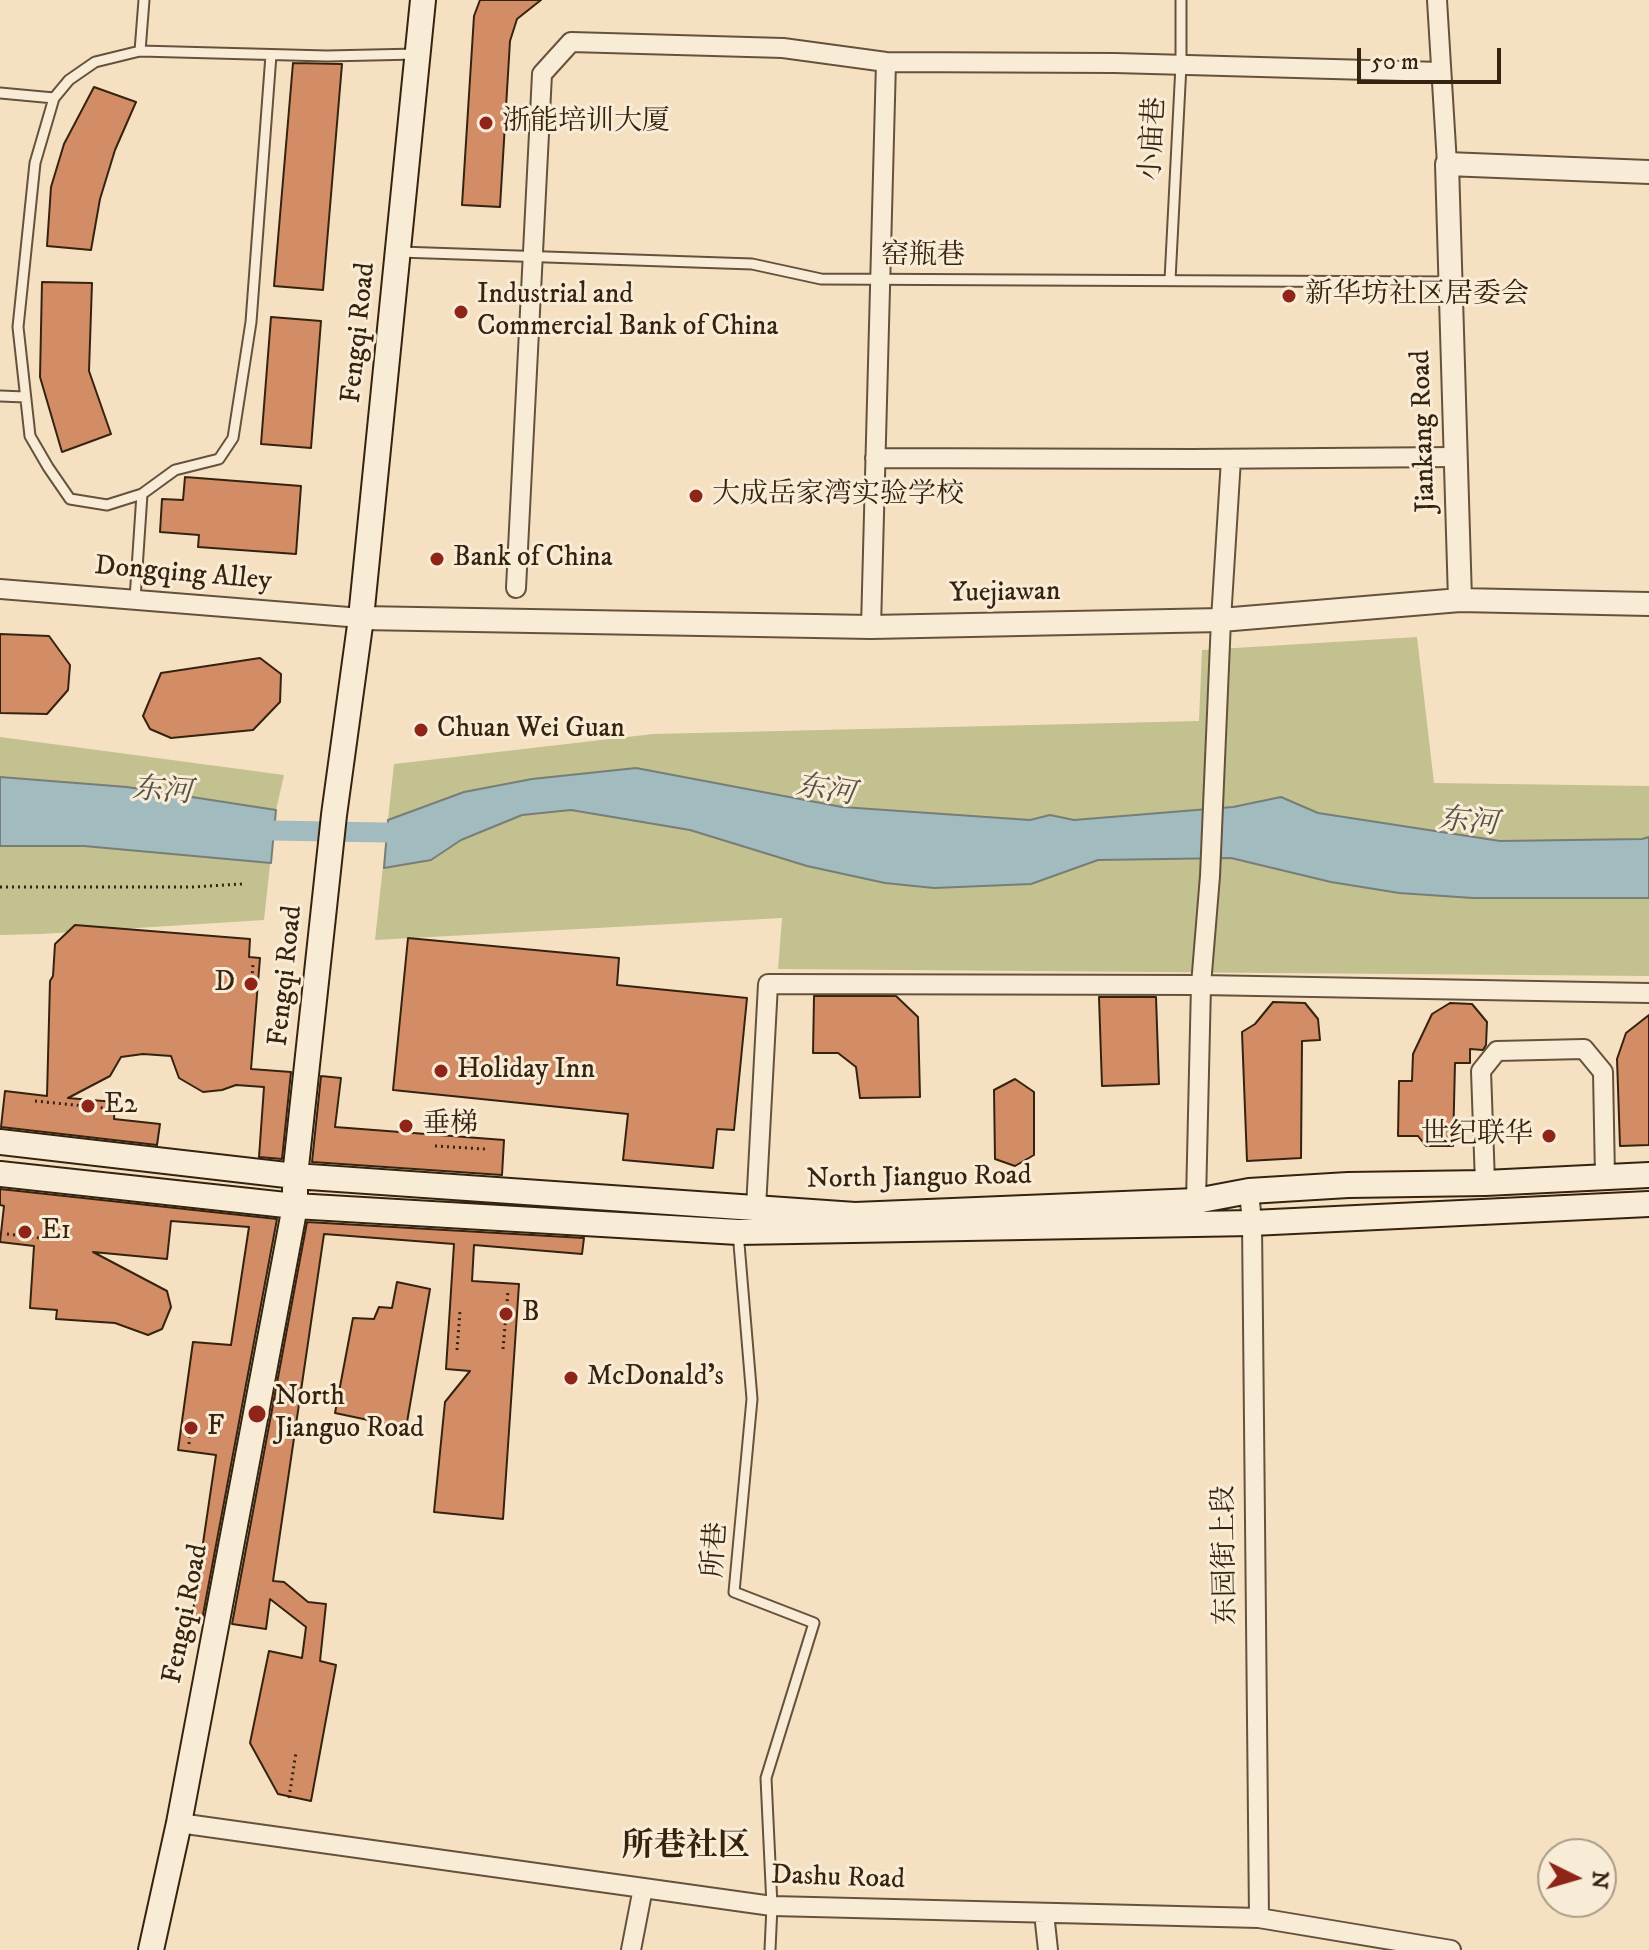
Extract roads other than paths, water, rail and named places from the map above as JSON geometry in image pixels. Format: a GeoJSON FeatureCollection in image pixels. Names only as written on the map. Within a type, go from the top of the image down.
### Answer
{"type":"FeatureCollection","features":[{"type":"Feature","properties":{"kind":"main road","name":"Fengqi Road"},"geometry":{"type":"LineString","coordinates":[[151,1950],[179,1823],[295,1206],[295,1176],[334,815],[361,618],[423,0]]}},
{"type":"Feature","properties":{"kind":"main road","name":"North Jianguo Road"},"geometry":{"type":"LineString","coordinates":[[0,1142],[295,1176],[855,1215],[1196,1201],[1249,1191],[1348,1185],[1485,1183],[1649,1175]]}},
{"type":"Feature","properties":{"kind":"main road","name":"North Jianguo Road"},"geometry":{"type":"LineString","coordinates":[[0,1174],[295,1206],[738,1232],[1252,1223],[1649,1204]]}},
{"type":"Feature","properties":{"kind":"street"},"geometry":{"type":"LineString","coordinates":[[1437,0],[1447,164],[1649,172]]}},
{"type":"Feature","properties":{"kind":"street"},"geometry":{"type":"LineString","coordinates":[[516,588],[542,74],[571,42],[783,48],[886,62],[1441,72]]}},
{"type":"Feature","properties":{"kind":"street"},"geometry":{"type":"LineString","coordinates":[[871,627],[886,62]]}},
{"type":"Feature","properties":{"kind":"street","name":"Jiankang Road"},"geometry":{"type":"LineString","coordinates":[[1447,164],[1460,600]]}},
{"type":"Feature","properties":{"kind":"street"},"geometry":{"type":"LineString","coordinates":[[875,458],[1456,457]]}},
{"type":"Feature","properties":{"kind":"street"},"geometry":{"type":"LineString","coordinates":[[1196,1201],[1201,985],[1210,876],[1231,459]]}},
{"type":"Feature","properties":{"kind":"street","name":"Dongqing Alley"},"geometry":{"type":"LineString","coordinates":[[0,589],[361,618]]}},
{"type":"Feature","properties":{"kind":"street","name":"Yuejiawan"},"geometry":{"type":"LineString","coordinates":[[361,618],[871,627],[1221,620],[1460,600],[1649,604]]}},
{"type":"Feature","properties":{"kind":"street"},"geometry":{"type":"LineString","coordinates":[[756,1208],[768,984],[1201,985],[1649,993]]}},
{"type":"Feature","properties":{"kind":"street"},"geometry":{"type":"LineString","coordinates":[[1485,1183],[1481,1071],[1497,1051],[1584,1049],[1603,1072],[1605,1177]]}},
{"type":"Feature","properties":{"kind":"street","name":"东园街上段"},"geometry":{"type":"LineString","coordinates":[[1249,1191],[1252,1223],[1259,1918]]}},
{"type":"Feature","properties":{"kind":"street","name":"Dashu Road"},"geometry":{"type":"LineString","coordinates":[[179,1823],[772,1906],[1259,1918],[1451,1950]]}},
{"type":"Feature","properties":{"kind":"street"},"geometry":{"type":"LineString","coordinates":[[631,1950],[643,1888]]}},
{"type":"Feature","properties":{"kind":"street"},"geometry":{"type":"LineString","coordinates":[[1044,1913],[1048,1950]]}},
{"type":"Feature","properties":{"kind":"lane"},"geometry":{"type":"LineString","coordinates":[[140,51],[144,0]]}},
{"type":"Feature","properties":{"kind":"lane","name":"小庙巷"},"geometry":{"type":"LineString","coordinates":[[1170,280],[1181,65],[1181,0]]}},
{"type":"Feature","properties":{"kind":"lane"},"geometry":{"type":"LineString","coordinates":[[271,55],[251,322],[233,438],[219,459],[175,470],[142,494],[107,505],[70,499],[30,436],[18,327],[35,163],[54,98],[69,80],[95,62],[140,51],[327,56],[417,54]]}},
{"type":"Feature","properties":{"kind":"lane"},"geometry":{"type":"LineString","coordinates":[[0,93],[54,98]]}},
{"type":"Feature","properties":{"kind":"lane","name":"窑瓶巷"},"geometry":{"type":"LineString","coordinates":[[398,252],[752,264],[821,279],[1451,282]]}},
{"type":"Feature","properties":{"kind":"lane"},"geometry":{"type":"LineString","coordinates":[[0,396],[25,397]]}},
{"type":"Feature","properties":{"kind":"lane"},"geometry":{"type":"LineString","coordinates":[[135,599],[142,494]]}},
{"type":"Feature","properties":{"kind":"lane","name":"所巷"},"geometry":{"type":"LineString","coordinates":[[738,1232],[752,1399],[734,1592],[814,1623],[766,1778],[772,1906]]}},
{"type":"Feature","properties":{"kind":"lane"},"geometry":{"type":"LineString","coordinates":[[770,1950],[772,1906]]}},
{"type":"Feature","properties":{"kind":"water"},"geometry":{"type":"Polygon","coordinates":[[[636,768],[842,807],[1030,820],[1050,815],[1074,820],[1233,807],[1281,797],[1318,813],[1500,841],[1649,837],[1649,898],[1473,898],[1399,893],[1331,882],[1231,858],[1098,860],[1031,884],[934,888],[885,883],[807,866],[690,830],[571,810],[522,815],[461,840],[431,860],[384,868],[388,820],[464,792],[532,779],[636,768]]]}},
{"type":"Feature","properties":{"kind":"water"},"geometry":{"type":"Polygon","coordinates":[[[0,777],[127,787],[276,810],[271,863],[84,846],[0,846],[0,777]]]}},
{"type":"Feature","properties":{"kind":"waterway","name":"东河"},"geometry":{"type":"LineString","coordinates":[[247,830],[411,833]]}},
{"type":"Feature","properties":{"kind":"place","name":"浙能培训大厦"},"geometry":{"type":"Point","coordinates":[486,123]}},
{"type":"Feature","properties":{"kind":"place","name":"新华坊社区居委会"},"geometry":{"type":"Point","coordinates":[1289,296]}},
{"type":"Feature","properties":{"kind":"place","name":"Industrial and Commercial Bank of China"},"geometry":{"type":"Point","coordinates":[461,312]}},
{"type":"Feature","properties":{"kind":"place","name":"大成岳家湾实验学校"},"geometry":{"type":"Point","coordinates":[696,496]}},
{"type":"Feature","properties":{"kind":"place","name":"Bank of China"},"geometry":{"type":"Point","coordinates":[437,559]}},
{"type":"Feature","properties":{"kind":"place","name":"Chuan Wei Guan"},"geometry":{"type":"Point","coordinates":[421,730]}},
{"type":"Feature","properties":{"kind":"place","name":"D"},"geometry":{"type":"Point","coordinates":[251,984]}},
{"type":"Feature","properties":{"kind":"place","name":"Holiday Inn"},"geometry":{"type":"Point","coordinates":[441,1071]}},
{"type":"Feature","properties":{"kind":"place","name":"E2"},"geometry":{"type":"Point","coordinates":[88,1106]}},
{"type":"Feature","properties":{"kind":"place","name":"垂梯"},"geometry":{"type":"Point","coordinates":[406,1126]}},
{"type":"Feature","properties":{"kind":"place","name":"世纪联华"},"geometry":{"type":"Point","coordinates":[1549,1136]}},
{"type":"Feature","properties":{"kind":"place","name":"E1"},"geometry":{"type":"Point","coordinates":[25,1232]}},
{"type":"Feature","properties":{"kind":"place","name":"B"},"geometry":{"type":"Point","coordinates":[506,1314]}},
{"type":"Feature","properties":{"kind":"place","name":"McDonald's"},"geometry":{"type":"Point","coordinates":[571,1378]}},
{"type":"Feature","properties":{"kind":"place","name":"North Jianguo Road"},"geometry":{"type":"Point","coordinates":[257,1414]}},
{"type":"Feature","properties":{"kind":"place","name":"F"},"geometry":{"type":"Point","coordinates":[191,1428]}},
{"type":"Feature","properties":{"kind":"district","name":"所巷社区"},"geometry":{"type":"Point","coordinates":[686,1848]}}]}
